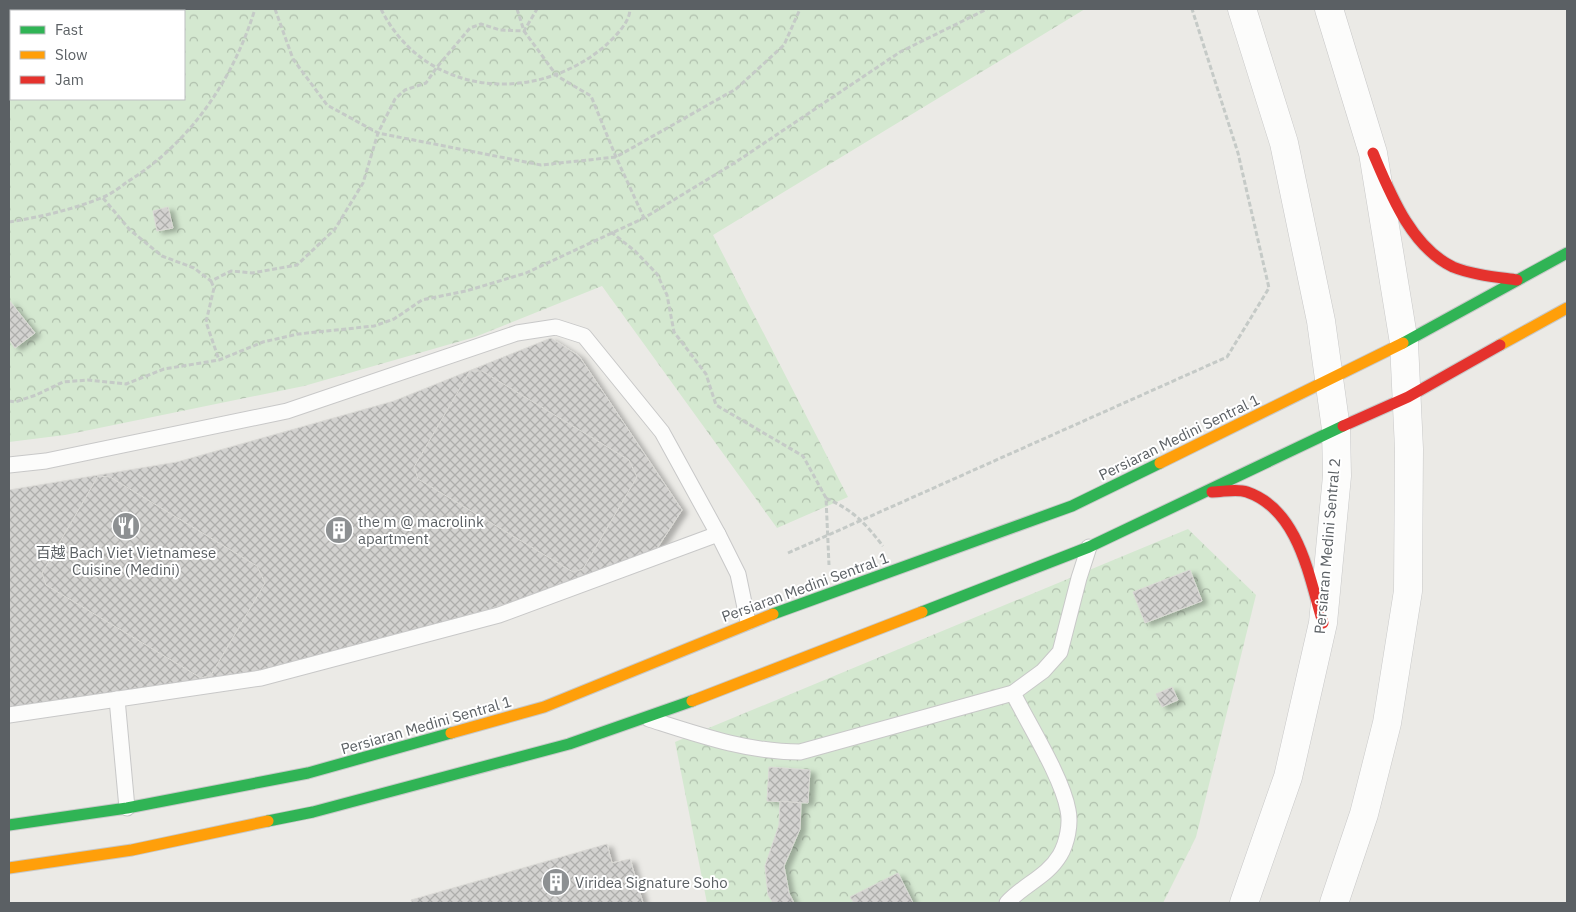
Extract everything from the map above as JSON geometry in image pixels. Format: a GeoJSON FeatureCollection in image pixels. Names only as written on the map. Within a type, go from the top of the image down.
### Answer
{"type":"FeatureCollection","features":[{"type":"Feature","properties":{"kind":"street","name":"Persiaran Medini Sentral 2"},"geometry":{"type":"LineString","coordinates":[[1242,9],[1284,143],[1321,320],[1336,429],[1337,476],[1323,623],[1288,777],[1244,903]]}},
{"type":"Feature","properties":{"kind":"street"},"geometry":{"type":"LineString","coordinates":[[1329,9],[1373,153],[1400,214],[1420,238],[1448,264],[1480,274],[1517,280]]}},
{"type":"Feature","properties":{"kind":"street"},"geometry":{"type":"LineString","coordinates":[[1334,903],[1364,814],[1387,723],[1408,591],[1408,397],[1404,343],[1373,153]]}},
{"type":"Feature","properties":{"kind":"street","name":"Persiaran Medini Sentral 1"},"geometry":{"type":"LineString","coordinates":[[9,824],[127,808],[308,773],[544,707],[748,622],[832,594],[1072,506],[1404,343],[1567,253]]}},
{"type":"Feature","properties":{"kind":"street"},"geometry":{"type":"LineString","coordinates":[[9,868],[132,850],[313,812],[569,744],[647,718],[1089,547],[1208,492],[1292,449],[1408,397],[1567,308]]}},
{"type":"Feature","properties":{"kind":"street"},"geometry":{"type":"LineString","coordinates":[[1208,492],[1245,491],[1278,510],[1294,532],[1323,623]]}},
{"type":"Feature","properties":{"kind":"lane"},"geometry":{"type":"LineString","coordinates":[[9,465],[46,461],[286,411],[517,333],[556,327],[584,336],[662,432],[738,574],[748,622]]}},
{"type":"Feature","properties":{"kind":"lane"},"geometry":{"type":"LineString","coordinates":[[9,715],[261,678],[499,615],[718,534]]}},
{"type":"Feature","properties":{"kind":"lane"},"geometry":{"type":"LineString","coordinates":[[647,718],[744,747],[770,752],[800,752],[1013,693],[1043,670],[1060,652],[1078,578],[1089,547]]}},
{"type":"Feature","properties":{"kind":"lane"},"geometry":{"type":"LineString","coordinates":[[1007,903],[1042,876],[1060,855],[1067,834],[1069,812],[1063,792],[1013,693]]}},
{"type":"Feature","properties":{"kind":"lane"},"geometry":{"type":"LineString","coordinates":[[117,699],[127,808]]}},
{"type":"Feature","properties":{"kind":"path"},"geometry":{"type":"LineString","coordinates":[[9,222],[50,215],[102,198],[152,166],[194,125],[220,89],[245,42],[255,9]]}},
{"type":"Feature","properties":{"kind":"path"},"geometry":{"type":"LineString","coordinates":[[275,9],[293,59],[327,105],[378,133],[541,165],[616,157],[736,89],[784,45],[800,9]]}},
{"type":"Feature","properties":{"kind":"path"},"geometry":{"type":"LineString","coordinates":[[381,9],[390,27],[410,50],[437,67],[467,80],[513,85],[557,76],[593,56],[615,38],[630,15],[630,9]]}},
{"type":"Feature","properties":{"kind":"path"},"geometry":{"type":"LineString","coordinates":[[517,9],[524,30],[557,76],[591,96],[644,218]]}},
{"type":"Feature","properties":{"kind":"path"},"geometry":{"type":"LineString","coordinates":[[524,30],[537,9]]}},
{"type":"Feature","properties":{"kind":"path"},"geometry":{"type":"LineString","coordinates":[[9,401],[15,402],[36,395],[63,382],[88,380],[126,384],[164,369],[219,360],[263,342],[298,334],[374,326],[394,320],[422,300],[466,291],[526,273],[644,218],[736,162],[900,52],[987,9]]}},
{"type":"Feature","properties":{"kind":"path"},"geometry":{"type":"LineString","coordinates":[[788,554],[1227,357],[1269,288],[1238,153],[1192,9]]}},
{"type":"Feature","properties":{"kind":"path"},"geometry":{"type":"LineString","coordinates":[[211,281],[231,271],[252,273],[297,265],[335,230],[363,183],[378,133],[395,98],[406,90],[426,83],[470,28],[481,24],[500,30],[524,30]]}},
{"type":"Feature","properties":{"kind":"path"},"geometry":{"type":"LineString","coordinates":[[102,198],[130,230],[162,256],[194,268],[211,281],[214,288],[206,322],[219,360]]}},
{"type":"Feature","properties":{"kind":"path"},"geometry":{"type":"LineString","coordinates":[[611,232],[635,251],[657,274],[667,296],[674,332],[706,374],[716,405],[804,456],[826,498],[832,594]]}},
{"type":"Feature","properties":{"kind":"path"},"geometry":{"type":"LineString","coordinates":[[826,498],[848,508],[862,520],[900,568]]}},
{"type":"Feature","properties":{"kind":"green space"},"geometry":{"type":"Polygon","coordinates":[[[1085,9],[713,235],[848,497],[777,528],[602,286],[475,337],[304,386],[65,435],[9,442],[9,62],[10,100],[185,100],[185,10],[76,10],[1085,9]]]}},
{"type":"Feature","properties":{"kind":"green space"},"geometry":{"type":"Polygon","coordinates":[[[1188,529],[1256,595],[1196,837],[1163,903],[707,903],[675,742],[1188,529]]]}},
{"type":"Feature","properties":{"kind":"building"},"geometry":{"type":"Polygon","coordinates":[[[168,207],[173,228],[157,231],[153,211],[168,207]]]}},
{"type":"Feature","properties":{"kind":"building"},"geometry":{"type":"Polygon","coordinates":[[[9,300],[35,333],[15,348],[9,339],[9,300]]]}},
{"type":"Feature","properties":{"kind":"building","name":"the m @ macrolink apartment"},"geometry":{"type":"Polygon","coordinates":[[[551,338],[579,356],[682,510],[656,550],[560,588],[358,648],[182,688],[9,708],[9,490],[177,462],[394,401],[551,338]]]}},
{"type":"Feature","properties":{"kind":"building"},"geometry":{"type":"Polygon","coordinates":[[[470,371],[482,371],[629,460],[637,477],[583,569],[573,572],[418,479],[414,467],[470,371]]]}},
{"type":"Feature","properties":{"kind":"building"},"geometry":{"type":"Polygon","coordinates":[[[98,476],[110,477],[257,566],[265,583],[211,675],[201,678],[46,585],[42,573],[98,476]]]}},
{"type":"Feature","properties":{"kind":"building"},"geometry":{"type":"Polygon","coordinates":[[[1190,570],[1202,601],[1145,623],[1133,592],[1190,570]]]}},
{"type":"Feature","properties":{"kind":"building"},"geometry":{"type":"Polygon","coordinates":[[[1172,687],[1178,700],[1162,707],[1156,694],[1172,687]]]}},
{"type":"Feature","properties":{"kind":"building"},"geometry":{"type":"Polygon","coordinates":[[[769,767],[810,770],[808,803],[767,801],[769,767]]]}},
{"type":"Feature","properties":{"kind":"building"},"geometry":{"type":"Polygon","coordinates":[[[780,801],[801,803],[800,829],[784,866],[789,893],[794,903],[773,903],[768,895],[765,866],[779,825],[780,801]]]}},
{"type":"Feature","properties":{"kind":"building","name":"Viridea Signature Soho"},"geometry":{"type":"Polygon","coordinates":[[[607,844],[612,863],[630,859],[643,903],[412,903],[411,900],[607,844]]]}},
{"type":"Feature","properties":{"kind":"building"},"geometry":{"type":"Polygon","coordinates":[[[898,873],[913,903],[854,903],[850,897],[898,873]]]}},
{"type":"Feature","properties":{"kind":"traffic: fast"},"geometry":{"type":"LineString","coordinates":[[1403,343],[1567,253]]}},
{"type":"Feature","properties":{"kind":"traffic: fast"},"geometry":{"type":"LineString","coordinates":[[922,612],[1089,547],[1343,426]]}},
{"type":"Feature","properties":{"kind":"traffic: fast"},"geometry":{"type":"LineString","coordinates":[[773,614],[1072,506],[1160,463]]}},
{"type":"Feature","properties":{"kind":"traffic: fast"},"geometry":{"type":"LineString","coordinates":[[268,821],[313,812],[569,744],[692,701]]}},
{"type":"Feature","properties":{"kind":"traffic: fast"},"geometry":{"type":"LineString","coordinates":[[9,825],[127,808],[308,773],[451,733]]}},
{"type":"Feature","properties":{"kind":"traffic: slow"},"geometry":{"type":"LineString","coordinates":[[1500,345],[1567,308]]}},
{"type":"Feature","properties":{"kind":"traffic: slow"},"geometry":{"type":"LineString","coordinates":[[1160,463],[1403,343]]}},
{"type":"Feature","properties":{"kind":"traffic: slow"},"geometry":{"type":"LineString","coordinates":[[692,701],[922,612]]}},
{"type":"Feature","properties":{"kind":"traffic: slow"},"geometry":{"type":"LineString","coordinates":[[451,733],[544,707],[773,614]]}},
{"type":"Feature","properties":{"kind":"traffic: slow"},"geometry":{"type":"LineString","coordinates":[[9,868],[132,850],[268,821]]}},
{"type":"Feature","properties":{"kind":"traffic: jam"},"geometry":{"type":"LineString","coordinates":[[1373,153],[1404,218],[1425,246],[1438,258],[1453,267],[1468,272],[1517,280]]}},
{"type":"Feature","properties":{"kind":"traffic: jam"},"geometry":{"type":"LineString","coordinates":[[1343,426],[1408,397],[1500,345]]}},
{"type":"Feature","properties":{"kind":"traffic: jam"},"geometry":{"type":"LineString","coordinates":[[1212,492],[1234,490],[1247,492],[1265,501],[1279,514],[1290,529],[1307,566],[1323,623]]}},
{"type":"Feature","properties":{"kind":"place","name":"百越 Bach Viet Vietnamese Cuisine (Medini)"},"geometry":{"type":"Point","coordinates":[126,526]}},
{"type":"Feature","properties":{"kind":"place","name":"the m @ macrolink apartment"},"geometry":{"type":"Point","coordinates":[339,530]}},
{"type":"Feature","properties":{"kind":"place","name":"Viridea Signature Soho"},"geometry":{"type":"Point","coordinates":[556,882]}}]}
